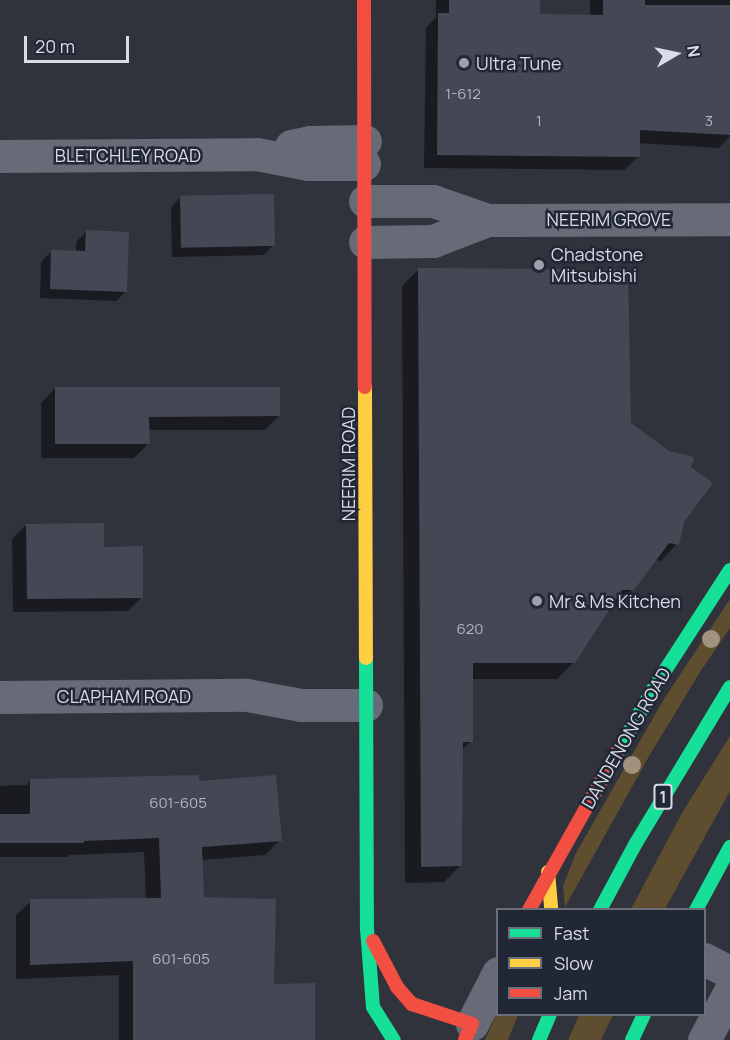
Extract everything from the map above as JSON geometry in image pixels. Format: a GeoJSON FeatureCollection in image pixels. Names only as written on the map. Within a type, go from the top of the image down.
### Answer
{"type":"FeatureCollection","features":[{"type":"Feature","properties":{"kind":"main road","name":"NEERIM ROAD"},"geometry":{"type":"LineString","coordinates":[[364,0],[367,929],[373,1007],[394,1040]]}},
{"type":"Feature","properties":{"kind":"main road","name":"DANDENONG ROAD"},"geometry":{"type":"LineString","coordinates":[[530,908],[655,686],[730,570]]}},
{"type":"Feature","properties":{"kind":"main road","name":"1"},"geometry":{"type":"LineString","coordinates":[[601,908],[636,843],[730,687]]}},
{"type":"Feature","properties":{"kind":"main road"},"geometry":{"type":"LineString","coordinates":[[697,908],[730,847]]}},
{"type":"Feature","properties":{"kind":"main road"},"geometry":{"type":"LineString","coordinates":[[548,872],[552,908]]}},
{"type":"Feature","properties":{"kind":"main road","name":"NEERIM ROAD"},"geometry":{"type":"LineString","coordinates":[[367,929],[397,987],[412,1004],[469,1032]]}},
{"type":"Feature","properties":{"kind":"main road"},"geometry":{"type":"LineString","coordinates":[[539,1040],[549,1016]]}},
{"type":"Feature","properties":{"kind":"main road"},"geometry":{"type":"LineString","coordinates":[[632,1040],[643,1016]]}},
{"type":"Feature","properties":{"kind":"street","name":"BLETCHLEY ROAD"},"geometry":{"type":"LineString","coordinates":[[0,156],[257,154],[308,164],[364,152]]}},
{"type":"Feature","properties":{"kind":"street","name":"NEERIM GROVE"},"geometry":{"type":"LineString","coordinates":[[365,201],[433,201],[488,220],[730,219]]}},
{"type":"Feature","properties":{"kind":"street","name":"NEERIM GROVE"},"geometry":{"type":"LineString","coordinates":[[365,242],[433,241],[488,220]]}},
{"type":"Feature","properties":{"kind":"street","name":"CLAPHAM ROAD"},"geometry":{"type":"LineString","coordinates":[[0,697],[248,695],[301,705],[366,693]]}},
{"type":"Feature","properties":{"kind":"street"},"geometry":{"type":"LineString","coordinates":[[706,960],[730,972]]}},
{"type":"Feature","properties":{"kind":"street"},"geometry":{"type":"LineString","coordinates":[[469,1032],[496,977]]}},
{"type":"Feature","properties":{"kind":"street"},"geometry":{"type":"LineString","coordinates":[[704,1040],[730,991]]}},
{"type":"Feature","properties":{"kind":"shaded area"},"geometry":{"type":"Polygon","coordinates":[[[730,599],[730,628],[700,672],[648,758],[565,907],[563,886],[576,853],[664,699],[730,599]]]}},
{"type":"Feature","properties":{"kind":"shaded area"},"geometry":{"type":"Polygon","coordinates":[[[730,736],[730,791],[666,908],[632,908],[682,813],[730,736]]]}},
{"type":"Feature","properties":{"kind":"shaded area"},"geometry":{"type":"Polygon","coordinates":[[[496,1015],[518,1016],[508,1040],[485,1040],[496,1015]]]}},
{"type":"Feature","properties":{"kind":"shaded area"},"geometry":{"type":"Polygon","coordinates":[[[578,1016],[613,1016],[601,1040],[568,1040],[578,1016]]]}},
{"type":"Feature","properties":{"kind":"building"},"geometry":{"type":"Polygon","coordinates":[[[449,0],[540,0],[540,14],[603,15],[603,0],[645,0],[645,5],[730,5],[730,135],[640,130],[640,157],[437,155],[438,13],[449,13],[449,0]]]}},
{"type":"Feature","properties":{"kind":"building"},"geometry":{"type":"Polygon","coordinates":[[[274,194],[275,246],[181,248],[180,196],[274,194]]]}},
{"type":"Feature","properties":{"kind":"building"},"geometry":{"type":"Polygon","coordinates":[[[86,230],[129,232],[127,292],[50,289],[51,250],[85,251],[86,230]]]}},
{"type":"Feature","properties":{"kind":"building"},"geometry":{"type":"Polygon","coordinates":[[[418,268],[628,269],[631,423],[669,451],[694,457],[691,467],[713,483],[684,522],[679,545],[669,543],[634,590],[622,590],[575,663],[473,663],[473,742],[463,742],[462,866],[421,867],[418,268]]]}},
{"type":"Feature","properties":{"kind":"building"},"geometry":{"type":"Polygon","coordinates":[[[55,387],[280,387],[280,416],[149,417],[150,444],[55,444],[55,387]]]}},
{"type":"Feature","properties":{"kind":"building"},"geometry":{"type":"Polygon","coordinates":[[[104,523],[104,547],[143,546],[143,598],[27,599],[26,524],[104,523]]]}},
{"type":"Feature","properties":{"kind":"building"},"geometry":{"type":"Polygon","coordinates":[[[199,775],[199,781],[276,775],[282,841],[202,847],[204,897],[276,899],[274,984],[315,983],[315,1040],[133,1040],[133,961],[30,965],[30,899],[161,898],[159,838],[84,841],[84,843],[0,843],[0,814],[30,814],[30,779],[199,775]]]}},
{"type":"Feature","properties":{"kind":"traffic: fast"},"geometry":{"type":"LineString","coordinates":[[618,751],[655,686],[730,570]]}},
{"type":"Feature","properties":{"kind":"traffic: fast"},"geometry":{"type":"LineString","coordinates":[[366,658],[367,929],[373,1007],[394,1040]]}},
{"type":"Feature","properties":{"kind":"traffic: fast"},"geometry":{"type":"LineString","coordinates":[[601,908],[636,843],[730,687]]}},
{"type":"Feature","properties":{"kind":"traffic: fast"},"geometry":{"type":"LineString","coordinates":[[697,908],[730,847]]}},
{"type":"Feature","properties":{"kind":"traffic: fast"},"geometry":{"type":"LineString","coordinates":[[539,1040],[549,1016]]}},
{"type":"Feature","properties":{"kind":"traffic: fast"},"geometry":{"type":"LineString","coordinates":[[632,1040],[643,1016]]}},
{"type":"Feature","properties":{"kind":"traffic: slow"},"geometry":{"type":"LineString","coordinates":[[365,387],[366,658]]}},
{"type":"Feature","properties":{"kind":"traffic: slow"},"geometry":{"type":"LineString","coordinates":[[548,872],[551,908]]}},
{"type":"Feature","properties":{"kind":"traffic: jam"},"geometry":{"type":"LineString","coordinates":[[364,0],[365,387]]}},
{"type":"Feature","properties":{"kind":"traffic: jam"},"geometry":{"type":"LineString","coordinates":[[530,908],[618,751]]}},
{"type":"Feature","properties":{"kind":"traffic: jam"},"geometry":{"type":"LineString","coordinates":[[373,941],[397,987],[412,1004],[472,1024],[465,1040]]}},
{"type":"Feature","properties":{"kind":"place","name":"Ultra Tune"},"geometry":{"type":"Point","coordinates":[464,63]}},
{"type":"Feature","properties":{"kind":"place","name":"Chadstone Mitsubishi"},"geometry":{"type":"Point","coordinates":[539,265]}},
{"type":"Feature","properties":{"kind":"place","name":"Mr & Ms Kitchen"},"geometry":{"type":"Point","coordinates":[537,601]}}]}
